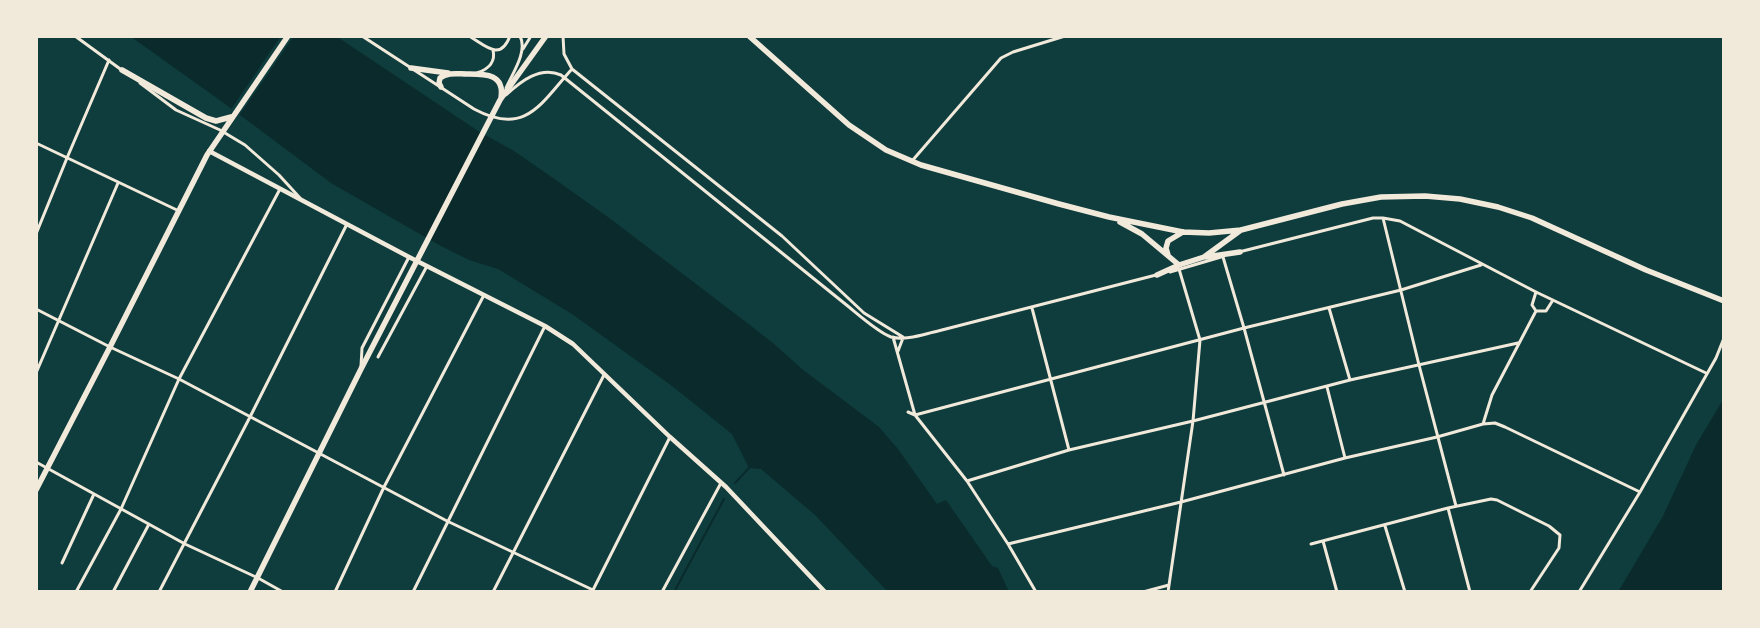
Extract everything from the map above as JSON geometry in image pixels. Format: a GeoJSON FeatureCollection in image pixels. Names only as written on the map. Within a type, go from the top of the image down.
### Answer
{"type":"FeatureCollection","features":[{"type":"Feature","properties":{"kind":"main road"},"geometry":{"type":"LineString","coordinates":[[36,490],[209,151],[288,36]]}},
{"type":"Feature","properties":{"kind":"main road"},"geometry":{"type":"LineString","coordinates":[[250,592],[361,369],[500,100],[546,36]]}},
{"type":"Feature","properties":{"kind":"main road"},"geometry":{"type":"LineString","coordinates":[[749,36],[864,136],[886,150],[911,162],[1108,218],[1183,232],[1209,233],[1241,230],[1342,204],[1375,198],[1411,195],[1442,197],[1485,204],[1532,218],[1646,270],[1724,301]]}},
{"type":"Feature","properties":{"kind":"main road"},"geometry":{"type":"LineString","coordinates":[[411,68],[448,73],[487,75],[497,79],[502,90],[500,100]]}},
{"type":"Feature","properties":{"kind":"main road"},"geometry":{"type":"LineString","coordinates":[[122,70],[209,119],[220,121],[232,116]]}},
{"type":"Feature","properties":{"kind":"main road"},"geometry":{"type":"LineString","coordinates":[[441,87],[439,83],[440,78],[448,73]]}},
{"type":"Feature","properties":{"kind":"main road"},"geometry":{"type":"LineString","coordinates":[[1108,218],[1142,234],[1168,255],[1179,267]]}},
{"type":"Feature","properties":{"kind":"main road"},"geometry":{"type":"LineString","coordinates":[[1204,257],[1241,230]]}},
{"type":"Feature","properties":{"kind":"main road"},"geometry":{"type":"LineString","coordinates":[[1168,255],[1166,248],[1168,241],[1183,232]]}},
{"type":"Feature","properties":{"kind":"main road"},"geometry":{"type":"LineString","coordinates":[[1157,275],[1204,257],[1240,252]]}},
{"type":"Feature","properties":{"kind":"street"},"geometry":{"type":"LineString","coordinates":[[75,36],[176,110],[220,130],[245,145],[279,175],[300,200]]}},
{"type":"Feature","properties":{"kind":"street"},"geometry":{"type":"LineString","coordinates":[[362,36],[484,114],[501,119],[513,120],[535,109],[572,69]]}},
{"type":"Feature","properties":{"kind":"street"},"geometry":{"type":"LineString","coordinates":[[469,36],[493,50],[499,51],[504,49],[510,36]]}},
{"type":"Feature","properties":{"kind":"street"},"geometry":{"type":"LineString","coordinates":[[500,100],[523,46],[520,36]]}},
{"type":"Feature","properties":{"kind":"street"},"geometry":{"type":"LineString","coordinates":[[520,54],[531,36]]}},
{"type":"Feature","properties":{"kind":"street"},"geometry":{"type":"LineString","coordinates":[[563,36],[564,54],[572,69],[782,236],[864,313],[903,338]]}},
{"type":"Feature","properties":{"kind":"street"},"geometry":{"type":"LineString","coordinates":[[911,162],[1001,58],[1013,52],[1065,36]]}},
{"type":"Feature","properties":{"kind":"street"},"geometry":{"type":"LineString","coordinates":[[474,74],[492,64],[494,58],[493,50]]}},
{"type":"Feature","properties":{"kind":"street"},"geometry":{"type":"LineString","coordinates":[[36,234],[66,158],[109,60]]}},
{"type":"Feature","properties":{"kind":"street"},"geometry":{"type":"LineString","coordinates":[[500,100],[523,80],[533,76],[550,72],[564,78],[849,307],[884,333],[893,337],[903,338],[929,333],[1157,275]]}},
{"type":"Feature","properties":{"kind":"street"},"geometry":{"type":"LineString","coordinates":[[36,143],[179,211]]}},
{"type":"Feature","properties":{"kind":"street"},"geometry":{"type":"LineString","coordinates":[[209,151],[409,257],[546,326],[573,344],[670,437],[726,487],[825,592]]}},
{"type":"Feature","properties":{"kind":"street"},"geometry":{"type":"LineString","coordinates":[[36,373],[118,183]]}},
{"type":"Feature","properties":{"kind":"street"},"geometry":{"type":"LineString","coordinates":[[76,592],[121,509],[179,379],[280,189]]}},
{"type":"Feature","properties":{"kind":"street"},"geometry":{"type":"LineString","coordinates":[[1168,592],[1193,421],[1200,340],[1179,267],[1372,218],[1400,221],[1536,292],[1706,373]]}},
{"type":"Feature","properties":{"kind":"street"},"geometry":{"type":"LineString","coordinates":[[1382,218],[1456,506]]}},
{"type":"Feature","properties":{"kind":"street"},"geometry":{"type":"LineString","coordinates":[[159,592],[347,224]]}},
{"type":"Feature","properties":{"kind":"street"},"geometry":{"type":"LineString","coordinates":[[1223,256],[1284,475]]}},
{"type":"Feature","properties":{"kind":"street"},"geometry":{"type":"LineString","coordinates":[[361,369],[362,348],[409,257]]}},
{"type":"Feature","properties":{"kind":"street"},"geometry":{"type":"LineString","coordinates":[[908,412],[915,414],[1244,328],[1401,290],[1482,265]]}},
{"type":"Feature","properties":{"kind":"street"},"geometry":{"type":"LineString","coordinates":[[378,357],[427,266]]}},
{"type":"Feature","properties":{"kind":"street"},"geometry":{"type":"LineString","coordinates":[[1536,292],[1532,305],[1536,311]]}},
{"type":"Feature","properties":{"kind":"street"},"geometry":{"type":"LineString","coordinates":[[335,592],[384,487],[485,294]]}},
{"type":"Feature","properties":{"kind":"street"},"geometry":{"type":"LineString","coordinates":[[1536,311],[1546,311],[1553,300]]}},
{"type":"Feature","properties":{"kind":"street"},"geometry":{"type":"LineString","coordinates":[[1032,308],[1069,450]]}},
{"type":"Feature","properties":{"kind":"street"},"geometry":{"type":"LineString","coordinates":[[1330,308],[1350,380]]}},
{"type":"Feature","properties":{"kind":"street"},"geometry":{"type":"LineString","coordinates":[[36,309],[110,348],[179,379],[447,522],[592,591],[670,437]]}},
{"type":"Feature","properties":{"kind":"street"},"geometry":{"type":"LineString","coordinates":[[1482,424],[1492,395],[1536,311]]}},
{"type":"Feature","properties":{"kind":"street"},"geometry":{"type":"LineString","coordinates":[[413,592],[546,326]]}},
{"type":"Feature","properties":{"kind":"street"},"geometry":{"type":"LineString","coordinates":[[893,337],[915,414],[967,481],[1008,544],[1036,592]]}},
{"type":"Feature","properties":{"kind":"street"},"geometry":{"type":"LineString","coordinates":[[898,354],[903,338]]}},
{"type":"Feature","properties":{"kind":"street"},"geometry":{"type":"LineString","coordinates":[[1579,592],[1640,492],[1716,358],[1724,338]]}},
{"type":"Feature","properties":{"kind":"street"},"geometry":{"type":"LineString","coordinates":[[967,481],[1069,450],[1193,421],[1350,380],[1518,343]]}},
{"type":"Feature","properties":{"kind":"street"},"geometry":{"type":"LineString","coordinates":[[493,592],[604,375]]}},
{"type":"Feature","properties":{"kind":"street"},"geometry":{"type":"LineString","coordinates":[[1327,387],[1345,458]]}},
{"type":"Feature","properties":{"kind":"street"},"geometry":{"type":"LineString","coordinates":[[1008,544],[1181,502],[1482,424],[1494,424],[1505,427],[1640,492]]}},
{"type":"Feature","properties":{"kind":"street"},"geometry":{"type":"LineString","coordinates":[[36,462],[185,544],[258,578],[283,592]]}},
{"type":"Feature","properties":{"kind":"street"},"geometry":{"type":"LineString","coordinates":[[662,592],[721,483]]}},
{"type":"Feature","properties":{"kind":"street"},"geometry":{"type":"LineString","coordinates":[[62,563],[94,494]]}},
{"type":"Feature","properties":{"kind":"street"},"geometry":{"type":"LineString","coordinates":[[1311,544],[1456,506],[1491,499],[1497,500],[1549,526],[1560,535],[1559,548],[1530,592]]}},
{"type":"Feature","properties":{"kind":"street"},"geometry":{"type":"LineString","coordinates":[[1448,508],[1470,592]]}},
{"type":"Feature","properties":{"kind":"street"},"geometry":{"type":"LineString","coordinates":[[113,592],[149,524]]}},
{"type":"Feature","properties":{"kind":"street"},"geometry":{"type":"LineString","coordinates":[[1385,526],[1404,592]]}},
{"type":"Feature","properties":{"kind":"street"},"geometry":{"type":"LineString","coordinates":[[1323,541],[1337,592]]}},
{"type":"Feature","properties":{"kind":"street"},"geometry":{"type":"LineString","coordinates":[[1143,592],[1169,585]]}},
{"type":"Feature","properties":{"kind":"water"},"geometry":{"type":"Polygon","coordinates":[[[130,36],[336,36],[478,131],[514,151],[608,217],[746,322],[802,369],[879,427],[898,449],[937,504],[946,500],[992,566],[998,568],[1009,592],[888,592],[815,515],[761,469],[749,468],[732,434],[672,386],[572,314],[498,269],[469,260],[439,245],[331,183],[130,36]]]}},
{"type":"Feature","properties":{"kind":"water"},"geometry":{"type":"Polygon","coordinates":[[[1724,398],[1724,592],[1618,592],[1663,516],[1696,445],[1724,398]]]}},
{"type":"Feature","properties":{"kind":"pier"},"geometry":{"type":"Polygon","coordinates":[[[281,36],[294,36],[238,117],[230,111],[281,36]]]}},
{"type":"Feature","properties":{"kind":"waterway"},"geometry":{"type":"LineString","coordinates":[[735,483],[750,467]]}},
{"type":"Feature","properties":{"kind":"waterway"},"geometry":{"type":"LineString","coordinates":[[674,592],[724,499]]}}]}
